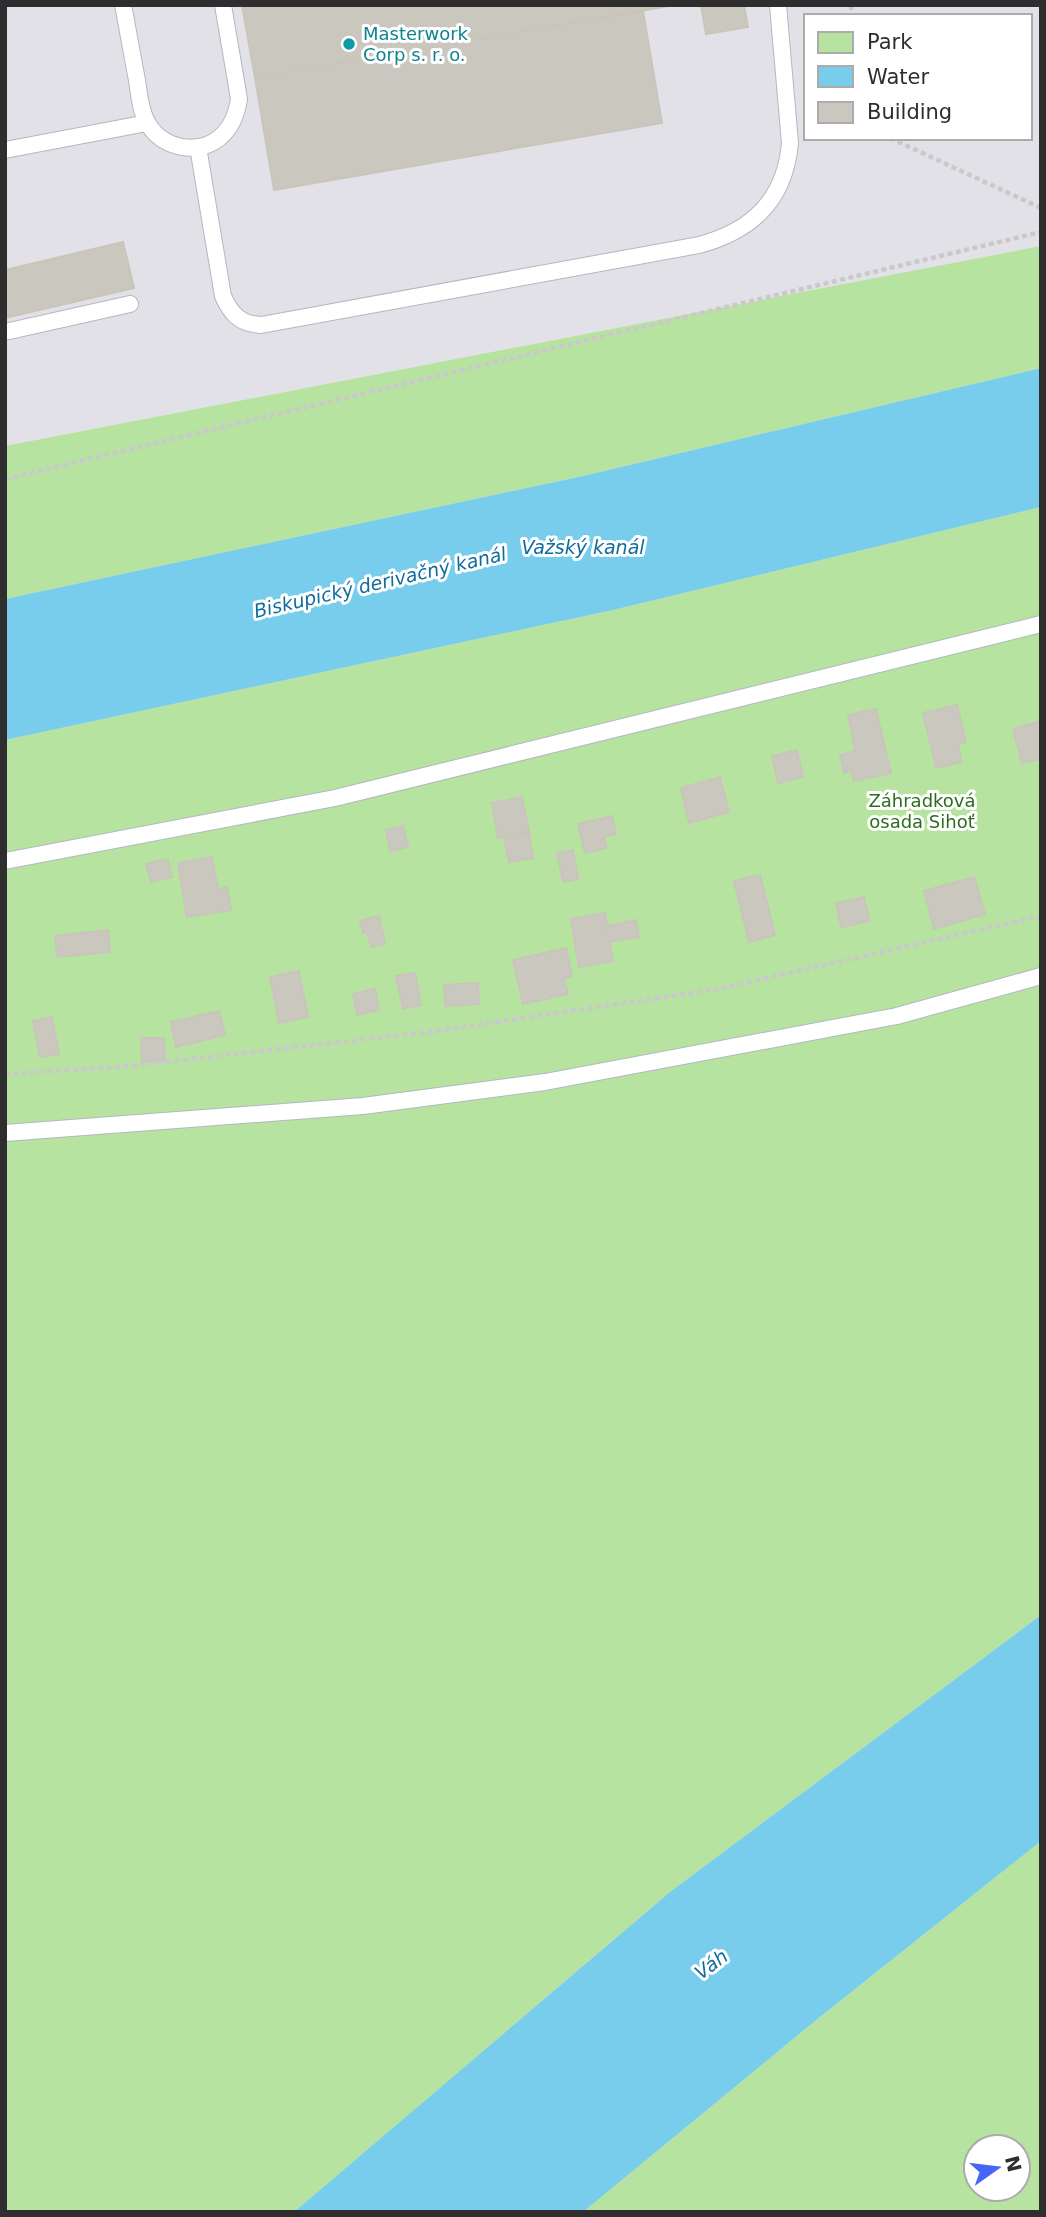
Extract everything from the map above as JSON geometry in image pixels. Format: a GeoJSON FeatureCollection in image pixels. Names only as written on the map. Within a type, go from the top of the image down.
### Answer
{"type":"FeatureCollection","features":[{"type":"Feature","properties":{"kind":"lane"},"geometry":{"type":"LineString","coordinates":[[123,5],[141,104],[147,122],[162,139],[175,145],[198,147],[219,138],[230,127],[239,99],[223,5]]}},
{"type":"Feature","properties":{"kind":"lane"},"geometry":{"type":"LineString","coordinates":[[198,147],[223,296],[231,312],[252,325],[699,245],[725,237],[748,224],[777,193],[784,178],[790,144],[778,5]]}},
{"type":"Feature","properties":{"kind":"lane"},"geometry":{"type":"LineString","coordinates":[[5,150],[147,122]]}},
{"type":"Feature","properties":{"kind":"lane"},"geometry":{"type":"LineString","coordinates":[[5,332],[130,304]]}},
{"type":"Feature","properties":{"kind":"lane"},"geometry":{"type":"LineString","coordinates":[[5,861],[335,798],[1041,624]]}},
{"type":"Feature","properties":{"kind":"lane"},"geometry":{"type":"LineString","coordinates":[[5,1133],[363,1105],[545,1083],[897,1016],[1041,976]]}},
{"type":"Feature","properties":{"kind":"path"},"geometry":{"type":"LineString","coordinates":[[894,140],[1041,208]]}},
{"type":"Feature","properties":{"kind":"path"},"geometry":{"type":"LineString","coordinates":[[5,479],[1041,232]]}},
{"type":"Feature","properties":{"kind":"path"},"geometry":{"type":"LineString","coordinates":[[5,1074],[119,1068],[430,1032],[718,989],[1041,916]]}},
{"type":"Feature","properties":{"kind":"shaded area"},"geometry":{"type":"Polygon","coordinates":[[[5,5],[1041,5],[1041,246],[5,446],[5,5]]]}},
{"type":"Feature","properties":{"kind":"green space"},"geometry":{"type":"Polygon","coordinates":[[[1041,246],[1041,368],[583,476],[5,599],[5,446],[1041,246]]]}},
{"type":"Feature","properties":{"kind":"green space","name":"Záhradková osada Sihoť"},"geometry":{"type":"Polygon","coordinates":[[[1041,507],[1041,1615],[670,1892],[294,2212],[5,2212],[5,740],[613,610],[1041,507]]]}},
{"type":"Feature","properties":{"kind":"green space"},"geometry":{"type":"Polygon","coordinates":[[[1041,1841],[1041,2212],[583,2212],[815,2021],[1041,1841]]]}},
{"type":"Feature","properties":{"kind":"water","name":"Važský kanál"},"geometry":{"type":"Polygon","coordinates":[[[1041,368],[1041,507],[613,610],[5,740],[5,599],[583,476],[1041,368]]]}},
{"type":"Feature","properties":{"kind":"water","name":"Váh"},"geometry":{"type":"Polygon","coordinates":[[[1041,1615],[1041,1841],[815,2021],[583,2212],[294,2212],[670,1892],[1041,1615]]]}},
{"type":"Feature","properties":{"kind":"building","name":"Masterwork Corp s. r. o."},"geometry":{"type":"Polygon","coordinates":[[[242,5],[675,5],[255,78],[242,5]]]}},
{"type":"Feature","properties":{"kind":"building"},"geometry":{"type":"Polygon","coordinates":[[[701,5],[744,5],[748,27],[706,34],[701,5]]]}},
{"type":"Feature","properties":{"kind":"building"},"geometry":{"type":"Polygon","coordinates":[[[643,11],[662,123],[274,190],[255,78],[643,11]]]}},
{"type":"Feature","properties":{"kind":"building"},"geometry":{"type":"Polygon","coordinates":[[[123,242],[134,288],[5,318],[5,270],[123,242]]]}},
{"type":"Feature","properties":{"kind":"building"},"geometry":{"type":"Polygon","coordinates":[[[957,705],[966,742],[958,744],[962,762],[936,768],[923,713],[957,705]]]}},
{"type":"Feature","properties":{"kind":"building"},"geometry":{"type":"Polygon","coordinates":[[[876,709],[891,773],[854,781],[852,771],[844,773],[840,755],[855,751],[848,715],[876,709]]]}},
{"type":"Feature","properties":{"kind":"building"},"geometry":{"type":"Polygon","coordinates":[[[1040,721],[1041,759],[1022,763],[1013,729],[1040,721]]]}},
{"type":"Feature","properties":{"kind":"building"},"geometry":{"type":"Polygon","coordinates":[[[797,750],[803,777],[778,783],[772,756],[797,750]]]}},
{"type":"Feature","properties":{"kind":"building"},"geometry":{"type":"Polygon","coordinates":[[[720,777],[729,812],[689,823],[681,788],[720,777]]]}},
{"type":"Feature","properties":{"kind":"building"},"geometry":{"type":"Polygon","coordinates":[[[522,797],[529,832],[498,838],[492,803],[522,797]]]}},
{"type":"Feature","properties":{"kind":"building"},"geometry":{"type":"Polygon","coordinates":[[[612,816],[616,834],[604,837],[607,848],[585,853],[578,824],[612,816]]]}},
{"type":"Feature","properties":{"kind":"building"},"geometry":{"type":"Polygon","coordinates":[[[403,826],[408,847],[390,851],[386,830],[403,826]]]}},
{"type":"Feature","properties":{"kind":"building"},"geometry":{"type":"Polygon","coordinates":[[[529,832],[533,858],[509,862],[504,837],[529,832]]]}},
{"type":"Feature","properties":{"kind":"building"},"geometry":{"type":"Polygon","coordinates":[[[573,850],[578,879],[563,882],[557,853],[573,850]]]}},
{"type":"Feature","properties":{"kind":"building"},"geometry":{"type":"Polygon","coordinates":[[[212,857],[218,889],[227,887],[231,910],[187,917],[178,863],[212,857]]]}},
{"type":"Feature","properties":{"kind":"building"},"geometry":{"type":"Polygon","coordinates":[[[168,859],[172,877],[151,882],[146,864],[168,859]]]}},
{"type":"Feature","properties":{"kind":"building"},"geometry":{"type":"Polygon","coordinates":[[[760,875],[775,935],[749,942],[734,881],[760,875]]]}},
{"type":"Feature","properties":{"kind":"building"},"geometry":{"type":"Polygon","coordinates":[[[974,877],[985,914],[934,929],[924,891],[974,877]]]}},
{"type":"Feature","properties":{"kind":"building"},"geometry":{"type":"Polygon","coordinates":[[[864,897],[870,921],[841,927],[836,903],[864,897]]]}},
{"type":"Feature","properties":{"kind":"building"},"geometry":{"type":"Polygon","coordinates":[[[605,913],[613,961],[579,967],[571,919],[605,913]]]}},
{"type":"Feature","properties":{"kind":"building"},"geometry":{"type":"Polygon","coordinates":[[[379,916],[385,944],[371,947],[367,932],[363,933],[360,921],[379,916]]]}},
{"type":"Feature","properties":{"kind":"building"},"geometry":{"type":"Polygon","coordinates":[[[636,920],[639,937],[609,942],[607,926],[636,920]]]}},
{"type":"Feature","properties":{"kind":"building"},"geometry":{"type":"Polygon","coordinates":[[[108,930],[110,952],[57,957],[55,936],[108,930]]]}},
{"type":"Feature","properties":{"kind":"building"},"geometry":{"type":"Polygon","coordinates":[[[566,948],[572,976],[564,978],[568,994],[523,1004],[513,960],[566,948]]]}},
{"type":"Feature","properties":{"kind":"building"},"geometry":{"type":"Polygon","coordinates":[[[299,971],[308,1017],[279,1023],[270,977],[299,971]]]}},
{"type":"Feature","properties":{"kind":"building"},"geometry":{"type":"Polygon","coordinates":[[[415,973],[421,1005],[403,1009],[396,976],[415,973]]]}},
{"type":"Feature","properties":{"kind":"building"},"geometry":{"type":"Polygon","coordinates":[[[478,983],[479,1004],[445,1006],[444,985],[478,983]]]}},
{"type":"Feature","properties":{"kind":"building"},"geometry":{"type":"Polygon","coordinates":[[[375,989],[379,1010],[357,1015],[353,994],[375,989]]]}},
{"type":"Feature","properties":{"kind":"building"},"geometry":{"type":"Polygon","coordinates":[[[219,1011],[225,1035],[176,1047],[171,1022],[219,1011]]]}},
{"type":"Feature","properties":{"kind":"building"},"geometry":{"type":"Polygon","coordinates":[[[52,1017],[59,1054],[40,1057],[33,1021],[52,1017]]]}},
{"type":"Feature","properties":{"kind":"building"},"geometry":{"type":"Polygon","coordinates":[[[141,1038],[164,1038],[165,1061],[142,1062],[141,1038]]]}},
{"type":"Feature","properties":{"kind":"place","name":"Masterwork Corp s. r. o."},"geometry":{"type":"Point","coordinates":[349,44]}},
{"type":"Feature","properties":{"kind":"water label","name":"Biskupický derivačný kanál"},"geometry":{"type":"Point","coordinates":[380,582]}}]}
